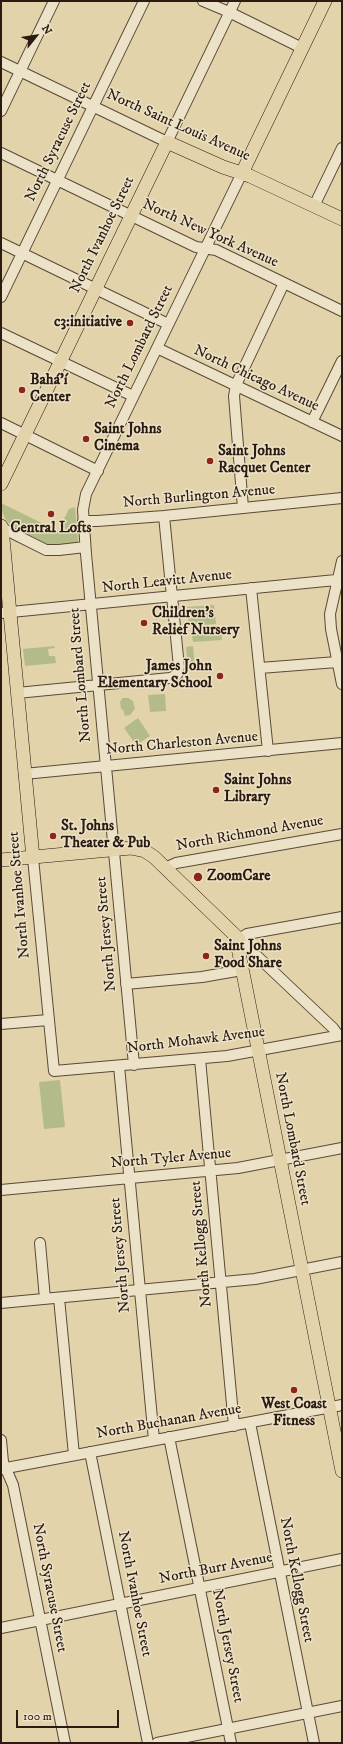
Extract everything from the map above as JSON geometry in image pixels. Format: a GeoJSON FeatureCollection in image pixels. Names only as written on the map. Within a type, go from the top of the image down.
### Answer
{"type":"FeatureCollection","features":[{"type":"Feature","properties":{"kind":"main road","name":"North Lombard Street"},"geometry":{"type":"LineString","coordinates":[[242,173],[325,1]]}},
{"type":"Feature","properties":{"kind":"main road","name":"North Saint Louis Avenue"},"geometry":{"type":"LineString","coordinates":[[167,142],[224,167],[250,176],[342,219]]}},
{"type":"Feature","properties":{"kind":"main road","name":"North Ivanhoe Street"},"geometry":{"type":"LineString","coordinates":[[1,484],[130,215],[167,142]]}},
{"type":"Feature","properties":{"kind":"main road","name":"North Ivanhoe Street"},"geometry":{"type":"LineString","coordinates":[[2,527],[6,612],[17,693],[32,858]]}},
{"type":"Feature","properties":{"kind":"main road"},"geometry":{"type":"LineString","coordinates":[[1,860],[137,848],[145,851],[165,868],[239,939]]}},
{"type":"Feature","properties":{"kind":"main road","name":"North Lombard Street"},"geometry":{"type":"LineString","coordinates":[[239,939],[238,948],[242,970],[302,1270],[336,1406],[342,1471]]}},
{"type":"Feature","properties":{"kind":"street"},"geometry":{"type":"LineString","coordinates":[[1,111],[54,1]]}},
{"type":"Feature","properties":{"kind":"street","name":"North Syracuse Street"},"geometry":{"type":"LineString","coordinates":[[1,297],[144,1]]}},
{"type":"Feature","properties":{"kind":"street"},"geometry":{"type":"LineString","coordinates":[[203,1],[229,12],[302,48]]}},
{"type":"Feature","properties":{"kind":"street","name":"North Ivanhoe Street"},"geometry":{"type":"LineString","coordinates":[[167,142],[235,1]]}},
{"type":"Feature","properties":{"kind":"street","name":"North Saint Louis Avenue"},"geometry":{"type":"LineString","coordinates":[[1,62],[167,142]]}},
{"type":"Feature","properties":{"kind":"street"},"geometry":{"type":"LineString","coordinates":[[314,206],[342,148]]}},
{"type":"Feature","properties":{"kind":"street","name":"North New York Avenue"},"geometry":{"type":"LineString","coordinates":[[1,153],[196,247],[216,250],[342,311]]}},
{"type":"Feature","properties":{"kind":"street","name":"North Lombard Street"},"geometry":{"type":"LineString","coordinates":[[114,849],[85,547],[83,521],[84,499],[242,173]]}},
{"type":"Feature","properties":{"kind":"street"},"geometry":{"type":"LineString","coordinates":[[1,243],[168,324]]}},
{"type":"Feature","properties":{"kind":"street"},"geometry":{"type":"LineString","coordinates":[[243,508],[234,396],[236,385],[284,283]]}},
{"type":"Feature","properties":{"kind":"street"},"geometry":{"type":"LineString","coordinates":[[1,333],[134,396]]}},
{"type":"Feature","properties":{"kind":"street","name":"North Chicago Avenue"},"geometry":{"type":"LineString","coordinates":[[157,348],[342,436]]}},
{"type":"Feature","properties":{"kind":"street"},"geometry":{"type":"LineString","coordinates":[[312,422],[342,361]]}},
{"type":"Feature","properties":{"kind":"street"},"geometry":{"type":"LineString","coordinates":[[1,423],[98,471]]}},
{"type":"Feature","properties":{"kind":"street","name":"North Burlington Avenue"},"geometry":{"type":"LineString","coordinates":[[83,521],[164,516],[342,498]]}},
{"type":"Feature","properties":{"kind":"street"},"geometry":{"type":"LineString","coordinates":[[17,693],[170,678],[177,675],[179,667],[164,516]]}},
{"type":"Feature","properties":{"kind":"street"},"geometry":{"type":"LineString","coordinates":[[2,527],[46,550],[85,547]]}},
{"type":"Feature","properties":{"kind":"street"},"geometry":{"type":"LineString","coordinates":[[342,561],[336,580],[330,614],[338,646],[337,662],[342,684]]}},
{"type":"Feature","properties":{"kind":"street","name":"North Leavitt Avenue"},"geometry":{"type":"LineString","coordinates":[[6,612],[336,580]]}},
{"type":"Feature","properties":{"kind":"street"},"geometry":{"type":"LineString","coordinates":[[251,588],[268,751]]}},
{"type":"Feature","properties":{"kind":"street"},"geometry":{"type":"LineString","coordinates":[[260,668],[337,662]]}},
{"type":"Feature","properties":{"kind":"street","name":"North Charleston Avenue"},"geometry":{"type":"LineString","coordinates":[[24,774],[342,743]]}},
{"type":"Feature","properties":{"kind":"street","name":"North Richmond Avenue"},"geometry":{"type":"LineString","coordinates":[[165,868],[176,863],[342,834]]}},
{"type":"Feature","properties":{"kind":"street","name":"North Jersey Street"},"geometry":{"type":"LineString","coordinates":[[114,849],[134,1065]]}},
{"type":"Feature","properties":{"kind":"street","name":"North Ivanhoe Street"},"geometry":{"type":"LineString","coordinates":[[32,858],[54,1071]]}},
{"type":"Feature","properties":{"kind":"street"},"geometry":{"type":"LineString","coordinates":[[340,1035],[239,939],[247,934],[342,917]]}},
{"type":"Feature","properties":{"kind":"street"},"geometry":{"type":"LineString","coordinates":[[126,984],[202,977],[242,970]]}},
{"type":"Feature","properties":{"kind":"street"},"geometry":{"type":"LineString","coordinates":[[1,1024],[48,1020]]}},
{"type":"Feature","properties":{"kind":"street","name":"North Mohawk Avenue"},"geometry":{"type":"LineString","coordinates":[[54,1071],[200,1059],[340,1035]]}},
{"type":"Feature","properties":{"kind":"street","name":"North Kellogg Street"},"geometry":{"type":"LineString","coordinates":[[200,1059],[234,1426]]}},
{"type":"Feature","properties":{"kind":"street","name":"North Jersey Street"},"geometry":{"type":"LineString","coordinates":[[119,1066],[154,1440]]}},
{"type":"Feature","properties":{"kind":"street","name":"North Tyler Avenue"},"geometry":{"type":"LineString","coordinates":[[1,1190],[242,1167],[342,1148]]}},
{"type":"Feature","properties":{"kind":"street"},"geometry":{"type":"LineString","coordinates":[[40,1243],[45,1299]]}},
{"type":"Feature","properties":{"kind":"street"},"geometry":{"type":"LineString","coordinates":[[1,1303],[264,1278],[342,1262]]}},
{"type":"Feature","properties":{"kind":"street"},"geometry":{"type":"LineString","coordinates":[[59,1298],[74,1455]]}},
{"type":"Feature","properties":{"kind":"street","name":"North Buchanan Avenue"},"geometry":{"type":"LineString","coordinates":[[3,1468],[336,1406]]}},
{"type":"Feature","properties":{"kind":"street","name":"North Kellogg Street"},"geometry":{"type":"LineString","coordinates":[[250,1423],[314,1743]]}},
{"type":"Feature","properties":{"kind":"street","name":"North Jersey Street"},"geometry":{"type":"LineString","coordinates":[[169,1437],[231,1743]]}},
{"type":"Feature","properties":{"kind":"street","name":"North Syracuse Street"},"geometry":{"type":"LineString","coordinates":[[1,1440],[3,1468],[13,1485],[65,1743]]}},
{"type":"Feature","properties":{"kind":"street","name":"North Ivanhoe Street"},"geometry":{"type":"LineString","coordinates":[[90,1452],[148,1743]]}},
{"type":"Feature","properties":{"kind":"street","name":"North Burr Avenue"},"geometry":{"type":"LineString","coordinates":[[1,1628],[342,1559]]}},
{"type":"Feature","properties":{"kind":"street"},"geometry":{"type":"LineString","coordinates":[[157,1743],[342,1706]]}},
{"type":"Feature","properties":{"kind":"green space"},"geometry":{"type":"Polygon","coordinates":[[[1,503],[58,531],[69,509],[75,507],[78,541],[76,543],[56,546],[44,544],[12,526],[4,516],[1,503]]]}},
{"type":"Feature","properties":{"kind":"green space"},"geometry":{"type":"Polygon","coordinates":[[[214,605],[216,624],[189,626],[187,607],[214,605]]]}},
{"type":"Feature","properties":{"kind":"green space"},"geometry":{"type":"Polygon","coordinates":[[[221,627],[222,640],[193,642],[191,630],[221,627]]]}},
{"type":"Feature","properties":{"kind":"green space"},"geometry":{"type":"Polygon","coordinates":[[[54,646],[55,648],[48,649],[49,656],[55,656],[56,663],[25,666],[23,649],[54,646]]]}},
{"type":"Feature","properties":{"kind":"green space"},"geometry":{"type":"Polygon","coordinates":[[[193,646],[195,667],[188,667],[186,647],[193,646]]]}},
{"type":"Feature","properties":{"kind":"green space"},"geometry":{"type":"Polygon","coordinates":[[[165,694],[166,711],[150,712],[148,695],[165,694]]]}},
{"type":"Feature","properties":{"kind":"green space"},"geometry":{"type":"Polygon","coordinates":[[[122,698],[128,698],[133,701],[135,709],[130,715],[125,716],[123,710],[121,709],[120,701],[122,698]]]}},
{"type":"Feature","properties":{"kind":"green space"},"geometry":{"type":"Polygon","coordinates":[[[138,718],[150,736],[136,745],[124,728],[138,718]]]}},
{"type":"Feature","properties":{"kind":"green space"},"geometry":{"type":"Polygon","coordinates":[[[60,1080],[65,1127],[44,1129],[39,1082],[60,1080]]]}},
{"type":"Feature","properties":{"kind":"place","name":"c3:initiative"},"geometry":{"type":"Point","coordinates":[130,323]}},
{"type":"Feature","properties":{"kind":"place","name":"Bahá’í Center"},"geometry":{"type":"Point","coordinates":[22,390]}},
{"type":"Feature","properties":{"kind":"place","name":"Saint Johns Cinema"},"geometry":{"type":"Point","coordinates":[86,439]}},
{"type":"Feature","properties":{"kind":"place","name":"Saint Johns Racquet Center"},"geometry":{"type":"Point","coordinates":[210,461]}},
{"type":"Feature","properties":{"kind":"place","name":"Central Lofts"},"geometry":{"type":"Point","coordinates":[51,514]}},
{"type":"Feature","properties":{"kind":"place","name":"Children's Relief Nursery"},"geometry":{"type":"Point","coordinates":[144,623]}},
{"type":"Feature","properties":{"kind":"place","name":"James John Elementary School"},"geometry":{"type":"Point","coordinates":[220,676]}},
{"type":"Feature","properties":{"kind":"place","name":"Saint Johns Library"},"geometry":{"type":"Point","coordinates":[216,790]}},
{"type":"Feature","properties":{"kind":"place","name":"St. Johns Theater & Pub"},"geometry":{"type":"Point","coordinates":[53,836]}},
{"type":"Feature","properties":{"kind":"place","name":"ZoomCare"},"geometry":{"type":"Point","coordinates":[198,877]}},
{"type":"Feature","properties":{"kind":"place","name":"Saint Johns Food Share"},"geometry":{"type":"Point","coordinates":[206,956]}},
{"type":"Feature","properties":{"kind":"place","name":"West Coast Fitness"},"geometry":{"type":"Point","coordinates":[294,1390]}}]}
